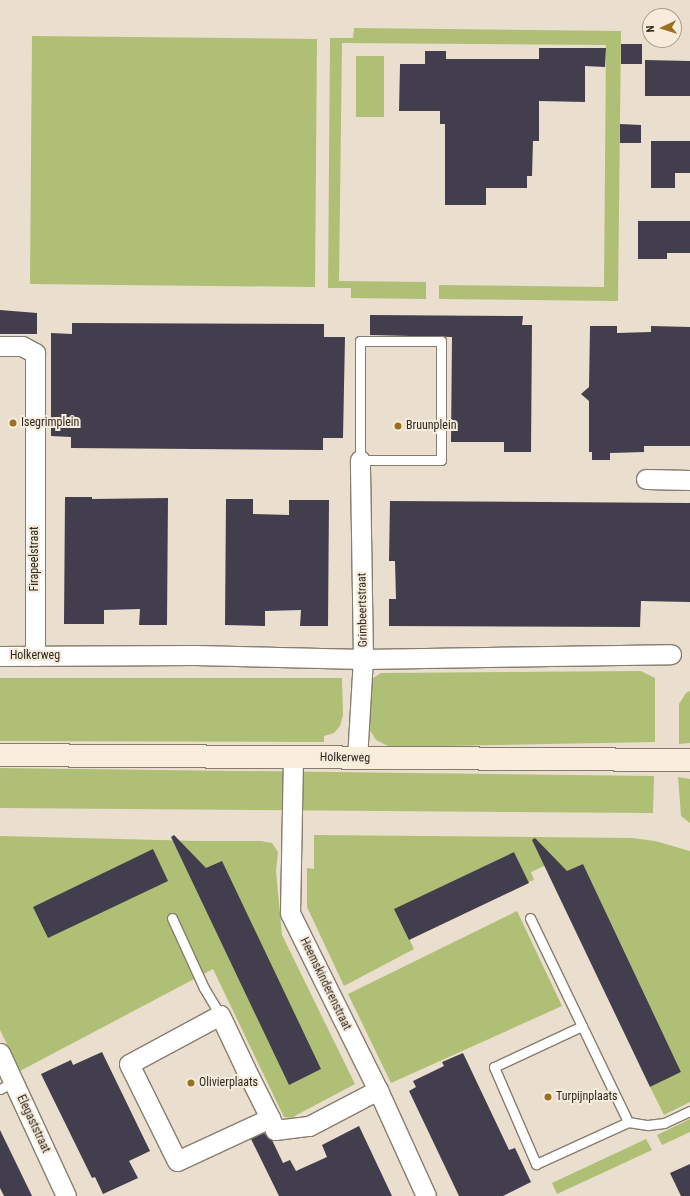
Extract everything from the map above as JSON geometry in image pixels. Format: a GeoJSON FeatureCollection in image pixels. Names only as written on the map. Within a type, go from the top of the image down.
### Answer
{"type":"FeatureCollection","features":[{"type":"Feature","properties":{"kind":"street","name":"Firapeelstraat"},"geometry":{"type":"LineString","coordinates":[[0,346],[22,346],[35,353],[35,656]]}},
{"type":"Feature","properties":{"kind":"street","name":"Grimbeertstraat"},"geometry":{"type":"LineString","coordinates":[[357,759],[363,659],[360,460]]}},
{"type":"Feature","properties":{"kind":"street"},"geometry":{"type":"LineString","coordinates":[[646,478],[690,480]]}},
{"type":"Feature","properties":{"kind":"street","name":"Holkerweg"},"geometry":{"type":"LineString","coordinates":[[0,656],[195,655],[363,659],[671,654]]}},
{"type":"Feature","properties":{"kind":"street","name":"Holkerweg"},"geometry":{"type":"LineString","coordinates":[[0,755],[293,757],[357,759],[690,760]]}},
{"type":"Feature","properties":{"kind":"street","name":"Heemskinderenstraat"},"geometry":{"type":"LineString","coordinates":[[293,757],[290,913],[378,1090],[426,1196]]}},
{"type":"Feature","properties":{"kind":"street"},"geometry":{"type":"LineString","coordinates":[[270,1118],[177,1161],[129,1064],[220,1015],[276,1130],[309,1126],[378,1090]]}},
{"type":"Feature","properties":{"kind":"street","name":"Elegaststraat"},"geometry":{"type":"LineString","coordinates":[[0,1053],[7,1086],[66,1196]]}},
{"type":"Feature","properties":{"kind":"lane"},"geometry":{"type":"LineString","coordinates":[[360,341],[441,341],[441,460],[360,460],[360,341]]}},
{"type":"Feature","properties":{"kind":"lane"},"geometry":{"type":"LineString","coordinates":[[172,918],[204,988],[220,1015]]}},
{"type":"Feature","properties":{"kind":"lane"},"geometry":{"type":"LineString","coordinates":[[530,918],[628,1122]]}},
{"type":"Feature","properties":{"kind":"lane"},"geometry":{"type":"LineString","coordinates":[[582,1026],[494,1067],[536,1164],[628,1122],[648,1125],[664,1123],[690,1110]]}},
{"type":"Feature","properties":{"kind":"green space"},"geometry":{"type":"Polygon","coordinates":[[[354,28],[621,31],[618,301],[439,299],[439,285],[604,287],[606,45],[342,43],[339,281],[426,282],[426,299],[351,298],[351,288],[328,288],[330,38],[353,38],[354,28]]]}},
{"type":"Feature","properties":{"kind":"green space"},"geometry":{"type":"Polygon","coordinates":[[[32,36],[317,39],[315,287],[30,284],[32,36]]]}},
{"type":"Feature","properties":{"kind":"green space"},"geometry":{"type":"Polygon","coordinates":[[[356,56],[384,56],[384,117],[356,117],[356,56]]]}},
{"type":"Feature","properties":{"kind":"green space"},"geometry":{"type":"Polygon","coordinates":[[[641,671],[655,678],[655,742],[390,747],[376,740],[369,729],[368,687],[373,678],[381,673],[641,671]]]}},
{"type":"Feature","properties":{"kind":"green space"},"geometry":{"type":"Polygon","coordinates":[[[0,678],[342,678],[343,715],[340,726],[334,733],[324,736],[324,742],[0,741],[0,678]]]}},
{"type":"Feature","properties":{"kind":"green space"},"geometry":{"type":"Polygon","coordinates":[[[690,691],[690,743],[679,744],[679,704],[686,693],[690,691]]]}},
{"type":"Feature","properties":{"kind":"green space"},"geometry":{"type":"Polygon","coordinates":[[[0,768],[654,776],[653,813],[0,808],[0,768]]]}},
{"type":"Feature","properties":{"kind":"green space"},"geometry":{"type":"Polygon","coordinates":[[[678,777],[690,779],[690,823],[681,816],[678,777]]]}},
{"type":"Feature","properties":{"kind":"green space"},"geometry":{"type":"Polygon","coordinates":[[[314,835],[632,838],[655,841],[690,851],[690,1102],[664,1115],[650,1087],[681,1072],[583,864],[551,879],[555,861],[531,872],[534,880],[528,882],[514,852],[395,909],[414,949],[344,986],[307,907],[307,868],[314,869],[314,835]]]}},
{"type":"Feature","properties":{"kind":"green space"},"geometry":{"type":"Polygon","coordinates":[[[0,836],[261,841],[272,843],[278,852],[276,871],[282,935],[355,1084],[291,1118],[284,1117],[213,969],[20,1071],[0,1030],[0,836]]]}},
{"type":"Feature","properties":{"kind":"green space"},"geometry":{"type":"Polygon","coordinates":[[[517,911],[562,1006],[391,1083],[348,994],[517,911]]]}},
{"type":"Feature","properties":{"kind":"green space"},"geometry":{"type":"Polygon","coordinates":[[[690,1119],[690,1132],[662,1145],[657,1135],[690,1119]]]}},
{"type":"Feature","properties":{"kind":"green space"},"geometry":{"type":"Polygon","coordinates":[[[646,1139],[652,1150],[557,1194],[552,1183],[646,1139]]]}},
{"type":"Feature","properties":{"kind":"building"},"geometry":{"type":"Polygon","coordinates":[[[621,44],[642,44],[642,64],[621,64],[621,44]]]}},
{"type":"Feature","properties":{"kind":"building"},"geometry":{"type":"Polygon","coordinates":[[[539,48],[606,48],[605,67],[585,66],[585,102],[539,101],[539,141],[533,141],[532,176],[527,176],[527,188],[486,188],[486,205],[445,205],[445,124],[440,124],[440,111],[399,111],[400,64],[425,64],[425,51],[446,51],[446,59],[539,59],[539,48]]]}},
{"type":"Feature","properties":{"kind":"building"},"geometry":{"type":"Polygon","coordinates":[[[645,60],[690,61],[690,96],[645,96],[645,60]]]}},
{"type":"Feature","properties":{"kind":"building"},"geometry":{"type":"Polygon","coordinates":[[[620,124],[641,125],[641,143],[620,143],[620,124]]]}},
{"type":"Feature","properties":{"kind":"building"},"geometry":{"type":"Polygon","coordinates":[[[651,141],[690,141],[690,173],[675,173],[675,188],[651,188],[651,141]]]}},
{"type":"Feature","properties":{"kind":"building"},"geometry":{"type":"Polygon","coordinates":[[[638,221],[690,221],[690,253],[667,253],[667,259],[638,259],[638,221]]]}},
{"type":"Feature","properties":{"kind":"building"},"geometry":{"type":"Polygon","coordinates":[[[0,310],[37,313],[37,334],[0,334],[0,310]]]}},
{"type":"Feature","properties":{"kind":"building"},"geometry":{"type":"Polygon","coordinates":[[[370,315],[523,316],[522,325],[532,325],[531,452],[504,452],[504,442],[451,442],[452,337],[370,335],[370,315]]]}},
{"type":"Feature","properties":{"kind":"building"},"geometry":{"type":"Polygon","coordinates":[[[72,323],[324,324],[324,337],[345,337],[343,438],[323,438],[323,450],[71,448],[71,437],[51,436],[51,333],[72,334],[72,323]]]}},
{"type":"Feature","properties":{"kind":"building"},"geometry":{"type":"Polygon","coordinates":[[[590,326],[617,326],[617,333],[651,332],[651,326],[690,327],[690,446],[644,446],[644,452],[610,453],[610,460],[592,460],[592,452],[589,452],[589,401],[581,394],[589,387],[590,326]]]}},
{"type":"Feature","properties":{"kind":"building"},"geometry":{"type":"Polygon","coordinates":[[[65,497],[92,497],[92,499],[168,498],[167,625],[139,625],[140,609],[104,610],[104,624],[64,624],[65,497]]]}},
{"type":"Feature","properties":{"kind":"building"},"geometry":{"type":"Polygon","coordinates":[[[226,499],[253,499],[253,514],[289,515],[289,500],[329,500],[328,626],[300,626],[301,610],[265,611],[265,626],[225,625],[226,499]]]}},
{"type":"Feature","properties":{"kind":"building"},"geometry":{"type":"Polygon","coordinates":[[[390,501],[690,503],[690,602],[641,601],[640,627],[389,626],[389,599],[396,599],[395,561],[389,561],[390,501]]]}},
{"type":"Feature","properties":{"kind":"building"},"geometry":{"type":"Polygon","coordinates":[[[174,835],[206,868],[222,861],[321,1069],[289,1085],[171,837],[174,835]]]}},
{"type":"Feature","properties":{"kind":"building"},"geometry":{"type":"Polygon","coordinates":[[[535,838],[567,871],[583,864],[681,1072],[650,1087],[532,840],[535,838]]]}},
{"type":"Feature","properties":{"kind":"building"},"geometry":{"type":"Polygon","coordinates":[[[153,849],[168,881],[48,938],[33,907],[153,849]]]}},
{"type":"Feature","properties":{"kind":"building"},"geometry":{"type":"Polygon","coordinates":[[[514,852],[529,883],[409,940],[394,909],[514,852]]]}},
{"type":"Feature","properties":{"kind":"building"},"geometry":{"type":"Polygon","coordinates":[[[102,1052],[150,1151],[129,1161],[138,1178],[103,1194],[95,1177],[92,1178],[41,1074],[71,1060],[73,1065],[102,1052]]]}},
{"type":"Feature","properties":{"kind":"building"},"geometry":{"type":"Polygon","coordinates":[[[463,1053],[509,1150],[515,1148],[531,1182],[503,1196],[459,1196],[409,1091],[416,1087],[413,1081],[444,1066],[442,1062],[463,1053]]]}},
{"type":"Feature","properties":{"kind":"building"},"geometry":{"type":"Polygon","coordinates":[[[359,1126],[392,1196],[279,1196],[251,1139],[264,1133],[272,1140],[283,1163],[290,1160],[296,1171],[327,1157],[322,1145],[359,1126]]]}},
{"type":"Feature","properties":{"kind":"building"},"geometry":{"type":"Polygon","coordinates":[[[0,1130],[32,1196],[4,1196],[0,1188],[0,1130]]]}},
{"type":"Feature","properties":{"kind":"building"},"geometry":{"type":"Polygon","coordinates":[[[690,1164],[690,1196],[681,1196],[670,1173],[690,1164]]]}},
{"type":"Feature","properties":{"kind":"place","name":"Isegrimplein"},"geometry":{"type":"Point","coordinates":[13,423]}},
{"type":"Feature","properties":{"kind":"place","name":"Bruunplein"},"geometry":{"type":"Point","coordinates":[398,426]}},
{"type":"Feature","properties":{"kind":"place","name":"Olivierplaats"},"geometry":{"type":"Point","coordinates":[191,1083]}},
{"type":"Feature","properties":{"kind":"place","name":"Turpijnplaats"},"geometry":{"type":"Point","coordinates":[548,1097]}}]}
